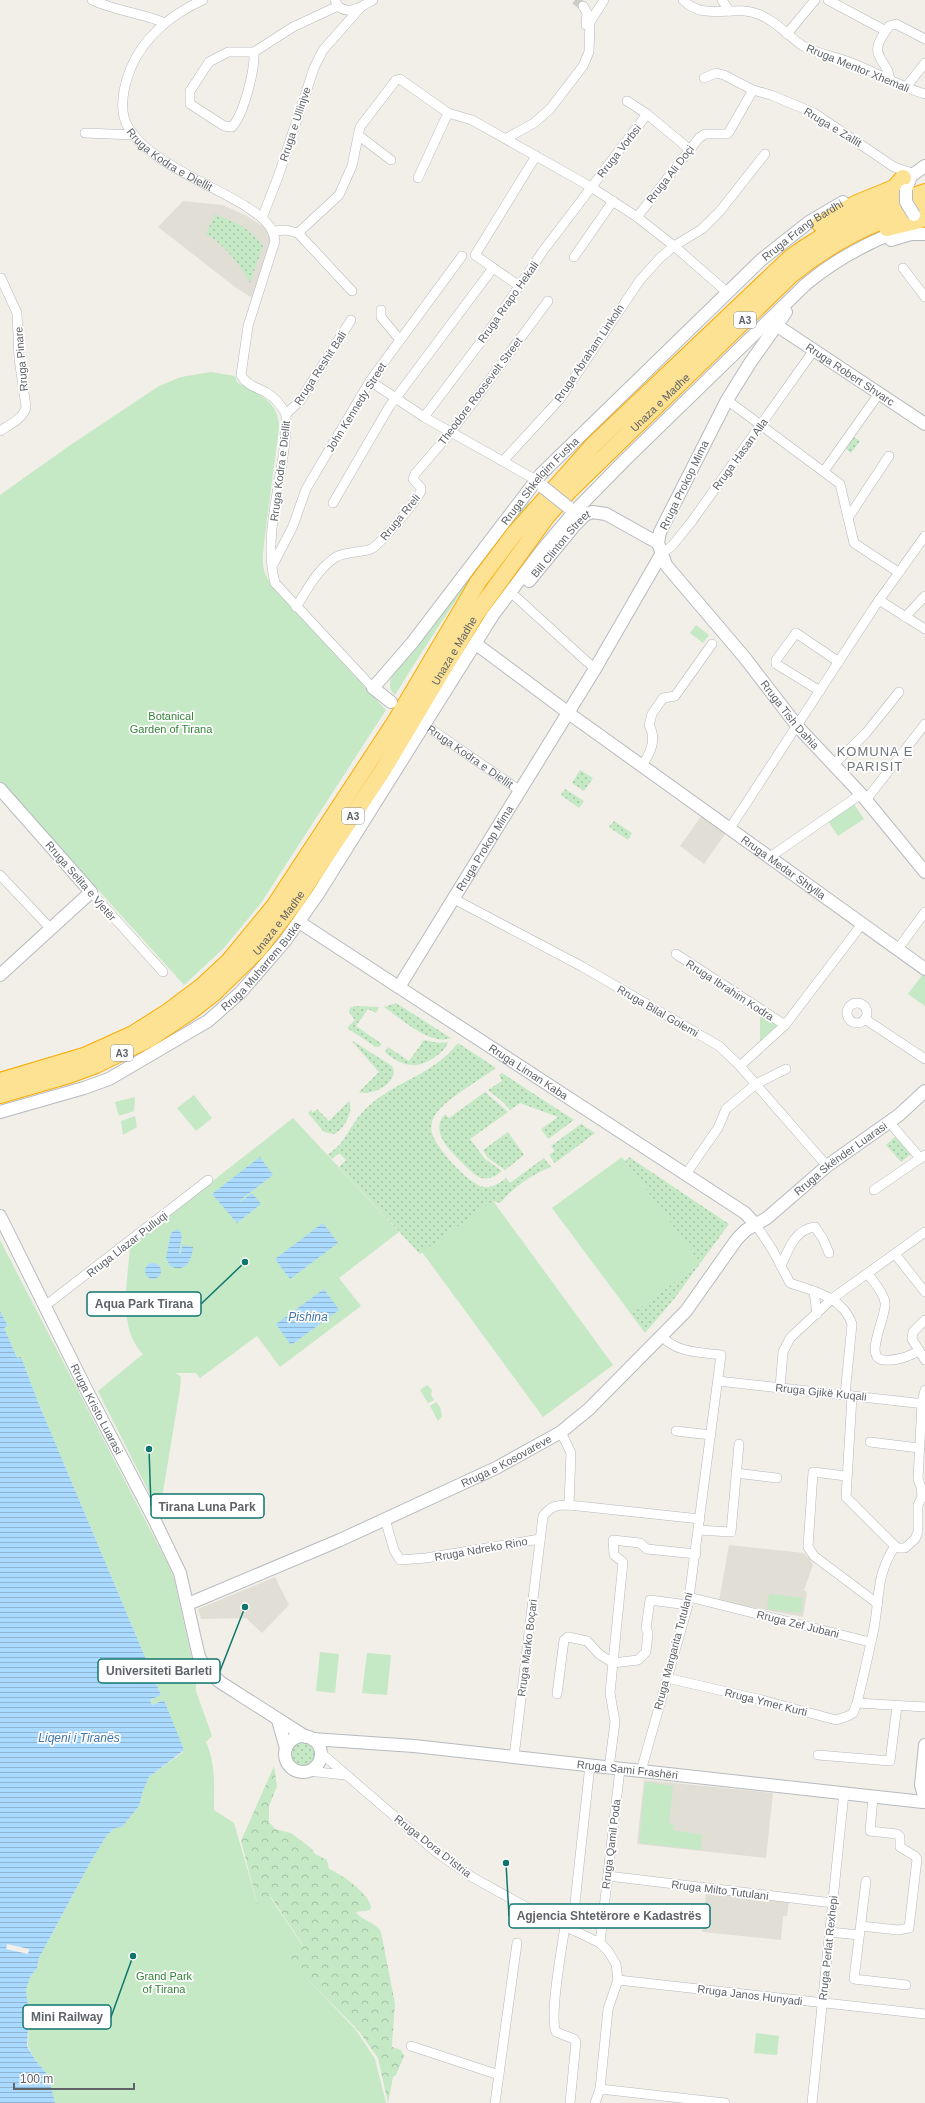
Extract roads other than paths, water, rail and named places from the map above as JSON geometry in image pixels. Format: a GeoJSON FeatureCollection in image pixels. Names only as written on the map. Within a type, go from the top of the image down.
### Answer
{"type":"FeatureCollection","features":[{"type":"Feature","properties":{"kind":"highway"},"geometry":{"type":"LineString","coordinates":[[665,379],[678,361],[781,253],[826,220],[908,180]]}},
{"type":"Feature","properties":{"kind":"highway","name":"Unaza e Madhe"},"geometry":{"type":"LineString","coordinates":[[0,1081],[102,1049],[133,1034],[169,1011],[201,987],[225,974],[243,946],[283,894],[391,728],[467,600],[497,557],[536,508],[588,450],[665,379],[778,269],[805,248],[848,221],[883,206],[925,192]]}},
{"type":"Feature","properties":{"kind":"highway","name":"Unaza e Madhe"},"geometry":{"type":"LineString","coordinates":[[0,1095],[69,1075],[132,1049],[176,1022],[225,974],[277,928],[391,758],[476,614],[547,516],[570,490],[633,430],[647,425],[793,288],[827,260],[873,234],[922,220]]}},
{"type":"Feature","properties":{"kind":"highway"},"geometry":{"type":"LineString","coordinates":[[0,1072],[67,1053],[115,1033],[172,1001],[212,970],[225,974],[224,990],[142,1050],[109,1069],[76,1083],[0,1105]]}},
{"type":"Feature","properties":{"kind":"street"},"geometry":{"type":"LineString","coordinates":[[92,0],[102,5],[154,18],[165,23]]}},
{"type":"Feature","properties":{"kind":"street","name":"Rruga Kodra e Diellit"},"geometry":{"type":"LineString","coordinates":[[203,0],[191,5],[165,23],[154,32],[139,52],[126,80],[123,108],[126,122],[134,135],[167,163],[214,187],[262,218],[274,231],[275,241],[248,326],[241,375],[250,385],[268,393],[279,402],[286,414],[272,536],[272,570],[275,583],[373,688],[391,702]]}},
{"type":"Feature","properties":{"kind":"street"},"geometry":{"type":"LineString","coordinates":[[254,52],[253,66],[246,94],[237,122],[232,127],[224,126],[190,104],[190,91],[209,62],[228,52],[254,52],[293,27],[338,5],[352,11],[373,0]]}},
{"type":"Feature","properties":{"kind":"street"},"geometry":{"type":"LineString","coordinates":[[507,138],[534,124],[556,103],[586,59],[590,46],[590,29],[593,16],[604,0]]}},
{"type":"Feature","properties":{"kind":"street"},"geometry":{"type":"LineString","coordinates":[[683,0],[692,8],[703,11],[729,11]]}},
{"type":"Feature","properties":{"kind":"street"},"geometry":{"type":"LineString","coordinates":[[722,0],[729,11]]}},
{"type":"Feature","properties":{"kind":"street"},"geometry":{"type":"LineString","coordinates":[[787,34],[813,0]]}},
{"type":"Feature","properties":{"kind":"street"},"geometry":{"type":"LineString","coordinates":[[828,0],[886,31]]}},
{"type":"Feature","properties":{"kind":"street"},"geometry":{"type":"LineString","coordinates":[[337,34],[338,5]]}},
{"type":"Feature","properties":{"kind":"street"},"geometry":{"type":"LineString","coordinates":[[583,6],[587,13],[586,28],[590,29]]}},
{"type":"Feature","properties":{"kind":"street","name":"Rruga e Ullinjve"},"geometry":{"type":"LineString","coordinates":[[262,218],[278,177],[314,68],[323,50],[360,7]]}},
{"type":"Feature","properties":{"kind":"street","name":"Rruga Mentor Xhemali"},"geometry":{"type":"LineString","coordinates":[[729,11],[743,10],[757,13],[804,46],[843,59],[925,94]]}},
{"type":"Feature","properties":{"kind":"street"},"geometry":{"type":"LineString","coordinates":[[888,79],[890,73],[878,51],[878,46],[889,26],[896,24],[925,38]]}},
{"type":"Feature","properties":{"kind":"street"},"geometry":{"type":"LineString","coordinates":[[906,87],[925,63]]}},
{"type":"Feature","properties":{"kind":"street","name":"Rruga e Zallit"},"geometry":{"type":"LineString","coordinates":[[704,78],[720,74],[753,90],[771,95],[814,113],[899,170],[908,180]]}},
{"type":"Feature","properties":{"kind":"street"},"geometry":{"type":"LineString","coordinates":[[298,233],[339,194],[352,166],[360,127],[396,80],[400,79],[448,114],[472,120],[507,138],[613,201],[637,217],[674,246],[728,294]]}},
{"type":"Feature","properties":{"kind":"street","name":"Rruga Ali Doçi"},"geometry":{"type":"LineString","coordinates":[[637,217],[689,149],[705,134],[727,134],[753,90]]}},
{"type":"Feature","properties":{"kind":"street"},"geometry":{"type":"LineString","coordinates":[[627,101],[647,114],[689,149]]}},
{"type":"Feature","properties":{"kind":"street"},"geometry":{"type":"LineString","coordinates":[[418,178],[448,114]]}},
{"type":"Feature","properties":{"kind":"street","name":"Rruga Vorbsi"},"geometry":{"type":"LineString","coordinates":[[591,187],[647,114]]}},
{"type":"Feature","properties":{"kind":"street"},"geometry":{"type":"LineString","coordinates":[[85,133],[134,135]]}},
{"type":"Feature","properties":{"kind":"street"},"geometry":{"type":"LineString","coordinates":[[358,135],[390,160]]}},
{"type":"Feature","properties":{"kind":"street","name":"Rruga Abraham Linkoln"},"geometry":{"type":"LineString","coordinates":[[503,461],[560,399],[640,280],[674,246],[702,229],[720,211],[765,154]]}},
{"type":"Feature","properties":{"kind":"street"},"geometry":{"type":"LineString","coordinates":[[519,286],[475,255],[536,156]]}},
{"type":"Feature","properties":{"kind":"street","name":"Rruga Frang Bardhi"},"geometry":{"type":"LineString","coordinates":[[728,294],[761,260],[809,222],[846,201],[908,180],[925,166]]}},
{"type":"Feature","properties":{"kind":"street"},"geometry":{"type":"LineString","coordinates":[[908,180],[906,202],[922,220]]}},
{"type":"Feature","properties":{"kind":"street","name":"Rruga Rrapo Hekali"},"geometry":{"type":"LineString","coordinates":[[424,417],[486,335],[543,251],[591,187]]}},
{"type":"Feature","properties":{"kind":"street"},"geometry":{"type":"LineString","coordinates":[[574,257],[613,201]]}},
{"type":"Feature","properties":{"kind":"street"},"geometry":{"type":"LineString","coordinates":[[483,633],[514,587],[571,510],[626,460],[794,295],[823,270],[858,248],[922,220]]}},
{"type":"Feature","properties":{"kind":"street"},"geometry":{"type":"LineString","coordinates":[[758,331],[777,322],[816,284],[844,263],[891,240],[911,234],[922,220]]}},
{"type":"Feature","properties":{"kind":"street"},"geometry":{"type":"LineString","coordinates":[[274,231],[286,230],[298,233],[352,291]]}},
{"type":"Feature","properties":{"kind":"street","name":"John Kennedy Street"},"geometry":{"type":"LineString","coordinates":[[272,570],[279,552],[293,526],[306,489],[370,381],[462,256]]}},
{"type":"Feature","properties":{"kind":"street"},"geometry":{"type":"LineString","coordinates":[[334,502],[396,398],[493,268]]}},
{"type":"Feature","properties":{"kind":"street"},"geometry":{"type":"LineString","coordinates":[[902,268],[925,298]]}},
{"type":"Feature","properties":{"kind":"street","name":"Rruga Pinare"},"geometry":{"type":"LineString","coordinates":[[0,431],[22,416],[25,413],[26,407],[19,364],[17,313],[1,278]]}},
{"type":"Feature","properties":{"kind":"street","name":"Rruga Shkelqim Fusha"},"geometry":{"type":"LineString","coordinates":[[373,688],[412,643],[540,484],[728,294]]}},
{"type":"Feature","properties":{"kind":"street"},"geometry":{"type":"LineString","coordinates":[[777,322],[794,295]]}},
{"type":"Feature","properties":{"kind":"street","name":"Theodore Roosevelt Street"},"geometry":{"type":"LineString","coordinates":[[413,479],[418,470],[451,432],[548,301]]}},
{"type":"Feature","properties":{"kind":"street"},"geometry":{"type":"LineString","coordinates":[[381,310],[381,317],[400,340]]}},
{"type":"Feature","properties":{"kind":"street","name":"Rruga Reshit Bali"},"geometry":{"type":"LineString","coordinates":[[286,414],[300,402],[351,320]]}},
{"type":"Feature","properties":{"kind":"street","name":"Rruga Robert Shvarc"},"geometry":{"type":"LineString","coordinates":[[777,322],[878,395],[925,424]]}},
{"type":"Feature","properties":{"kind":"street","name":"Rruga Prokop Mima"},"geometry":{"type":"LineString","coordinates":[[399,987],[519,790],[595,669],[660,548],[660,532],[727,400],[777,322]]}},
{"type":"Feature","properties":{"kind":"street","name":"Rruga Hasan Alla"},"geometry":{"type":"LineString","coordinates":[[660,548],[672,546],[692,521],[814,350]]}},
{"type":"Feature","properties":{"kind":"street","name":"Bill Clinton Street"},"geometry":{"type":"LineString","coordinates":[[370,381],[424,417],[503,461],[540,484],[571,510]]}},
{"type":"Feature","properties":{"kind":"street"},"geometry":{"type":"LineString","coordinates":[[824,471],[878,395]]}},
{"type":"Feature","properties":{"kind":"street"},"geometry":{"type":"LineString","coordinates":[[727,400],[840,484],[854,543],[898,572]]}},
{"type":"Feature","properties":{"kind":"street"},"geometry":{"type":"LineString","coordinates":[[848,518],[889,456]]}},
{"type":"Feature","properties":{"kind":"street","name":"Rruga Rreli"},"geometry":{"type":"LineString","coordinates":[[296,607],[313,581],[328,563],[344,554],[374,547],[408,509],[422,490],[413,479]]}},
{"type":"Feature","properties":{"kind":"street","name":"Bill Clinton Street"},"geometry":{"type":"LineString","coordinates":[[483,633],[497,620],[575,524],[592,512],[606,514],[660,548]]}},
{"type":"Feature","properties":{"kind":"street"},"geometry":{"type":"LineString","coordinates":[[730,828],[798,727],[879,600],[925,536]]}},
{"type":"Feature","properties":{"kind":"street","name":"Rruga Tish Dahia"},"geometry":{"type":"LineString","coordinates":[[660,548],[666,565],[739,651],[798,727],[863,797],[925,872]]}},
{"type":"Feature","properties":{"kind":"street"},"geometry":{"type":"LineString","coordinates":[[905,617],[925,596]]}},
{"type":"Feature","properties":{"kind":"street"},"geometry":{"type":"LineString","coordinates":[[516,597],[595,669]]}},
{"type":"Feature","properties":{"kind":"street"},"geometry":{"type":"LineString","coordinates":[[879,600],[925,629]]}},
{"type":"Feature","properties":{"kind":"street","name":"Rruga Muharrem Butka"},"geometry":{"type":"LineString","coordinates":[[0,1112],[84,1088],[109,1079],[208,1021],[249,983],[299,922],[423,723],[483,633]]}},
{"type":"Feature","properties":{"kind":"street"},"geometry":{"type":"LineString","coordinates":[[820,691],[776,664],[776,660],[796,633],[839,662]]}},
{"type":"Feature","properties":{"kind":"street","name":"Rruga Medar Shtylla"},"geometry":{"type":"LineString","coordinates":[[476,644],[925,969]]}},
{"type":"Feature","properties":{"kind":"street"},"geometry":{"type":"LineString","coordinates":[[642,765],[649,755],[653,740],[653,731],[649,725],[652,714],[664,698],[675,696],[712,644]]}},
{"type":"Feature","properties":{"kind":"street"},"geometry":{"type":"LineString","coordinates":[[833,765],[866,733],[899,692]]}},
{"type":"Feature","properties":{"kind":"street","name":"Rruga Kodra e Diellit"},"geometry":{"type":"LineString","coordinates":[[423,723],[519,790]]}},
{"type":"Feature","properties":{"kind":"street"},"geometry":{"type":"LineString","coordinates":[[770,857],[863,797],[925,724]]}},
{"type":"Feature","properties":{"kind":"street","name":"Rruga Selita e Vjetër"},"geometry":{"type":"LineString","coordinates":[[0,789],[163,972]]}},
{"type":"Feature","properties":{"kind":"street"},"geometry":{"type":"LineString","coordinates":[[0,875],[51,929]]}},
{"type":"Feature","properties":{"kind":"street"},"geometry":{"type":"LineString","coordinates":[[0,974],[91,892]]}},
{"type":"Feature","properties":{"kind":"street","name":"Rruga Bilal Golemi"},"geometry":{"type":"LineString","coordinates":[[454,899],[583,967],[719,1046],[740,1066],[827,1166]]}},
{"type":"Feature","properties":{"kind":"street"},"geometry":{"type":"LineString","coordinates":[[898,949],[925,912]]}},
{"type":"Feature","properties":{"kind":"street","name":"Rruga Liman Kaba"},"geometry":{"type":"LineString","coordinates":[[299,922],[686,1174],[745,1214],[756,1225]]}},
{"type":"Feature","properties":{"kind":"street"},"geometry":{"type":"LineString","coordinates":[[740,1066],[785,1025],[862,924]]}},
{"type":"Feature","properties":{"kind":"street","name":"Rruga Ibrahim Kodra"},"geometry":{"type":"LineString","coordinates":[[676,954],[785,1025]]}},
{"type":"Feature","properties":{"kind":"street"},"geometry":{"type":"LineString","coordinates":[[865,1018],[925,1059]]}},
{"type":"Feature","properties":{"kind":"street"},"geometry":{"type":"LineString","coordinates":[[686,1174],[718,1128],[726,1109],[756,1084],[786,1069]]}},
{"type":"Feature","properties":{"kind":"street","name":"Rruga Skënder Luarasi"},"geometry":{"type":"LineString","coordinates":[[756,1225],[767,1218],[827,1166],[890,1123],[925,1091]]}},
{"type":"Feature","properties":{"kind":"street"},"geometry":{"type":"LineString","coordinates":[[874,1190],[922,1156],[890,1123]]}},
{"type":"Feature","properties":{"kind":"street","name":"Rruga Llazar Pulluqi"},"geometry":{"type":"LineString","coordinates":[[44,1306],[208,1180]]}},
{"type":"Feature","properties":{"kind":"street","name":"Rruga Kristo Luarasi"},"geometry":{"type":"LineString","coordinates":[[0,1216],[89,1396],[164,1539],[180,1573],[199,1657],[208,1671],[220,1682],[253,1702],[278,1720],[309,1738]]}},
{"type":"Feature","properties":{"kind":"street"},"geometry":{"type":"LineString","coordinates":[[756,1225],[790,1283],[833,1298],[849,1317],[852,1324],[848,1395],[846,1497],[898,1548],[905,1548],[921,1533],[918,1506],[922,1497],[921,1486],[918,1479],[925,1390]]}},
{"type":"Feature","properties":{"kind":"street","name":"Rruga e Kosovareve"},"geometry":{"type":"LineString","coordinates":[[188,1604],[385,1519],[496,1468],[561,1432],[584,1414],[662,1336],[689,1307],[737,1239],[746,1230],[756,1225]]}},
{"type":"Feature","properties":{"kind":"street"},"geometry":{"type":"LineString","coordinates":[[781,1266],[792,1241],[808,1228],[815,1227],[829,1253]]}},
{"type":"Feature","properties":{"kind":"street"},"geometry":{"type":"LineString","coordinates":[[780,1388],[783,1352],[786,1344],[833,1298],[925,1232]]}},
{"type":"Feature","properties":{"kind":"street"},"geometry":{"type":"LineString","coordinates":[[895,1254],[925,1292]]}},
{"type":"Feature","properties":{"kind":"street"},"geometry":{"type":"LineString","coordinates":[[868,1274],[886,1302],[883,1321],[876,1338],[875,1350],[877,1357],[880,1360],[894,1361],[906,1358],[919,1351]]}},
{"type":"Feature","properties":{"kind":"street"},"geometry":{"type":"LineString","coordinates":[[814,1291],[817,1314]]}},
{"type":"Feature","properties":{"kind":"street"},"geometry":{"type":"LineString","coordinates":[[925,1320],[913,1332],[912,1339],[925,1360]]}},
{"type":"Feature","properties":{"kind":"street","name":"Rruga Margarita Tutulani"},"geometry":{"type":"LineString","coordinates":[[641,1771],[688,1601],[696,1554],[721,1355],[683,1350],[668,1343],[662,1336]]}},
{"type":"Feature","properties":{"kind":"street","name":"Rruga Gjikë Kuqali"},"geometry":{"type":"LineString","coordinates":[[718,1381],[924,1403]]}},
{"type":"Feature","properties":{"kind":"street"},"geometry":{"type":"LineString","coordinates":[[676,1431],[711,1435]]}},
{"type":"Feature","properties":{"kind":"street"},"geometry":{"type":"LineString","coordinates":[[561,1432],[571,1453],[569,1504]]}},
{"type":"Feature","properties":{"kind":"street"},"geometry":{"type":"LineString","coordinates":[[870,1442],[920,1448]]}},
{"type":"Feature","properties":{"kind":"street"},"geometry":{"type":"LineString","coordinates":[[698,1530],[731,1532],[739,1444]]}},
{"type":"Feature","properties":{"kind":"street"},"geometry":{"type":"LineString","coordinates":[[846,1476],[813,1472],[808,1547],[814,1556],[878,1604]]}},
{"type":"Feature","properties":{"kind":"street"},"geometry":{"type":"LineString","coordinates":[[736,1473],[777,1478]]}},
{"type":"Feature","properties":{"kind":"street","name":"Rruga Ndreko Rino"},"geometry":{"type":"LineString","coordinates":[[385,1519],[394,1550],[400,1560],[426,1558],[540,1539],[543,1516],[549,1508],[556,1505],[569,1504],[700,1519]]}},
{"type":"Feature","properties":{"kind":"street","name":"Rruga Marko Boçari"},"geometry":{"type":"LineString","coordinates":[[514,1757],[540,1539]]}},
{"type":"Feature","properties":{"kind":"street","name":"Rruga Qamil Poda"},"geometry":{"type":"LineString","coordinates":[[600,1943],[608,1876],[614,1768],[615,1722],[610,1693],[623,1562],[614,1555],[613,1540],[640,1544],[647,1549],[696,1554]]}},
{"type":"Feature","properties":{"kind":"street"},"geometry":{"type":"LineString","coordinates":[[870,1642],[878,1604],[881,1572],[886,1560],[895,1546]]}},
{"type":"Feature","properties":{"kind":"street","name":"Rruga Zef Jubani"},"geometry":{"type":"LineString","coordinates":[[613,1663],[638,1660],[646,1652],[648,1632],[646,1628],[650,1600],[688,1601],[870,1642]]}},
{"type":"Feature","properties":{"kind":"street"},"geometry":{"type":"LineString","coordinates":[[557,1694],[564,1640],[568,1637],[587,1641],[600,1654],[613,1663]]}},
{"type":"Feature","properties":{"kind":"street","name":"Rruga Ymer Kurti"},"geometry":{"type":"LineString","coordinates":[[667,1678],[762,1700],[836,1720],[848,1716],[853,1712],[857,1703],[870,1642]]}},
{"type":"Feature","properties":{"kind":"street"},"geometry":{"type":"LineString","coordinates":[[857,1703],[925,1707]]}},
{"type":"Feature","properties":{"kind":"street"},"geometry":{"type":"LineString","coordinates":[[818,1755],[890,1761],[898,1706]]}},
{"type":"Feature","properties":{"kind":"street"},"geometry":{"type":"LineString","coordinates":[[278,1720],[286,1748],[286,1760],[292,1768],[298,1771],[346,1775]]}},
{"type":"Feature","properties":{"kind":"street"},"geometry":{"type":"LineString","coordinates":[[286,1748],[294,1739],[309,1738],[316,1742],[321,1753]]}},
{"type":"Feature","properties":{"kind":"street","name":"Rruga Sami Frashëri"},"geometry":{"type":"LineString","coordinates":[[309,1738],[411,1746],[844,1794],[924,1801]]}},
{"type":"Feature","properties":{"kind":"street"},"geometry":{"type":"LineString","coordinates":[[308,1771],[317,1765],[321,1753],[333,1740]]}},
{"type":"Feature","properties":{"kind":"street"},"geometry":{"type":"LineString","coordinates":[[924,1801],[921,1785],[925,1746]]}},
{"type":"Feature","properties":{"kind":"street","name":"Rruga Dora D'Istria"},"geometry":{"type":"LineString","coordinates":[[321,1753],[436,1852],[472,1877],[568,1928],[600,1943]]}},
{"type":"Feature","properties":{"kind":"street"},"geometry":{"type":"LineString","coordinates":[[570,2103],[576,2042],[574,2039],[556,2032],[554,2028],[555,2000],[568,1928],[590,1766]]}},
{"type":"Feature","properties":{"kind":"street","name":"Rruga Perlat Rexhepi"},"geometry":{"type":"LineString","coordinates":[[812,2103],[844,1794]]}},
{"type":"Feature","properties":{"kind":"street"},"geometry":{"type":"LineString","coordinates":[[830,1932],[898,1930],[910,1928],[917,1859],[916,1856],[900,1847],[900,1837],[897,1834],[870,1831],[873,1797]]}},
{"type":"Feature","properties":{"kind":"street","name":"Rruga Milto Tutulani"},"geometry":{"type":"LineString","coordinates":[[608,1876],[833,1903]]}},
{"type":"Feature","properties":{"kind":"street"},"geometry":{"type":"LineString","coordinates":[[866,1881],[854,1979],[906,1985]]}},
{"type":"Feature","properties":{"kind":"street"},"geometry":{"type":"LineString","coordinates":[[495,2103],[517,1943]]}},
{"type":"Feature","properties":{"kind":"street"},"geometry":{"type":"LineString","coordinates":[[595,2103],[600,2089],[608,2009],[618,1980],[616,1964],[608,1951],[600,1943]]}},
{"type":"Feature","properties":{"kind":"street","name":"Rruga Janos Hunyadi"},"geometry":{"type":"LineString","coordinates":[[618,1980],[822,2004],[925,2014]]}},
{"type":"Feature","properties":{"kind":"street"},"geometry":{"type":"LineString","coordinates":[[411,2046],[498,2075]]}},
{"type":"Feature","properties":{"kind":"street"},"geometry":{"type":"LineString","coordinates":[[600,2089],[725,2103]]}},
{"type":"Feature","properties":{"kind":"water"},"geometry":{"type":"Polygon","coordinates":[[[260,1157],[273,1175],[239,1201],[240,1202],[252,1193],[261,1204],[237,1223],[212,1194],[260,1157]]]}},
{"type":"Feature","properties":{"kind":"water","name":"Pishina"},"geometry":{"type":"Polygon","coordinates":[[[323,1223],[338,1243],[290,1279],[275,1259],[323,1223]]]}},
{"type":"Feature","properties":{"kind":"water"},"geometry":{"type":"Polygon","coordinates":[[[178,1229],[182,1235],[179,1254],[181,1253],[182,1245],[193,1247],[191,1257],[187,1264],[184,1267],[175,1268],[170,1266],[166,1258],[171,1233],[178,1229]]]}},
{"type":"Feature","properties":{"kind":"water"},"geometry":{"type":"Polygon","coordinates":[[[153,1263],[160,1268],[161,1271],[156,1278],[153,1279],[146,1274],[145,1271],[150,1264],[153,1263]]]}},
{"type":"Feature","properties":{"kind":"water","name":"Pishina"},"geometry":{"type":"Polygon","coordinates":[[[324,1289],[339,1310],[291,1345],[276,1324],[324,1289]]]}},
{"type":"Feature","properties":{"kind":"water","name":"Liqeni i Tiranës"},"geometry":{"type":"Polygon","coordinates":[[[0,1311],[8,1326],[4,1328],[17,1358],[21,1357],[38,1402],[161,1695],[150,1700],[152,1705],[164,1700],[184,1750],[149,1777],[139,1806],[122,1827],[115,1828],[107,1835],[90,1863],[39,1958],[37,1968],[30,1977],[26,1990],[29,2014],[27,2046],[36,2061],[48,2075],[55,2103],[0,2103],[0,1311]]]}},
{"type":"Feature","properties":{"kind":"tunnel"},"geometry":{"type":"LineString","coordinates":[[575,0],[583,6]]}},
{"type":"Feature","properties":{"kind":"place","name":"Aqua Park Tirana"},"geometry":{"type":"Point","coordinates":[245,1262]}},
{"type":"Feature","properties":{"kind":"place","name":"Tirana Luna Park"},"geometry":{"type":"Point","coordinates":[149,1449]}},
{"type":"Feature","properties":{"kind":"place","name":"Universiteti Barleti"},"geometry":{"type":"Point","coordinates":[245,1607]}},
{"type":"Feature","properties":{"kind":"place","name":"Agjencia Shtetërore e Kadastrës"},"geometry":{"type":"Point","coordinates":[506,1863]}},
{"type":"Feature","properties":{"kind":"place","name":"Mini Railway"},"geometry":{"type":"Point","coordinates":[133,1956]}},
{"type":"Feature","properties":{"kind":"district","name":"KOMUNA E PARISIT"},"geometry":{"type":"Point","coordinates":[875,758]}},
{"type":"Feature","properties":{"kind":"park label","name":"Botanical Garden of Tirana"},"geometry":{"type":"Point","coordinates":[171,722]}},
{"type":"Feature","properties":{"kind":"park label","name":"Grand Park of Tirana"},"geometry":{"type":"Point","coordinates":[164,1982]}}]}
